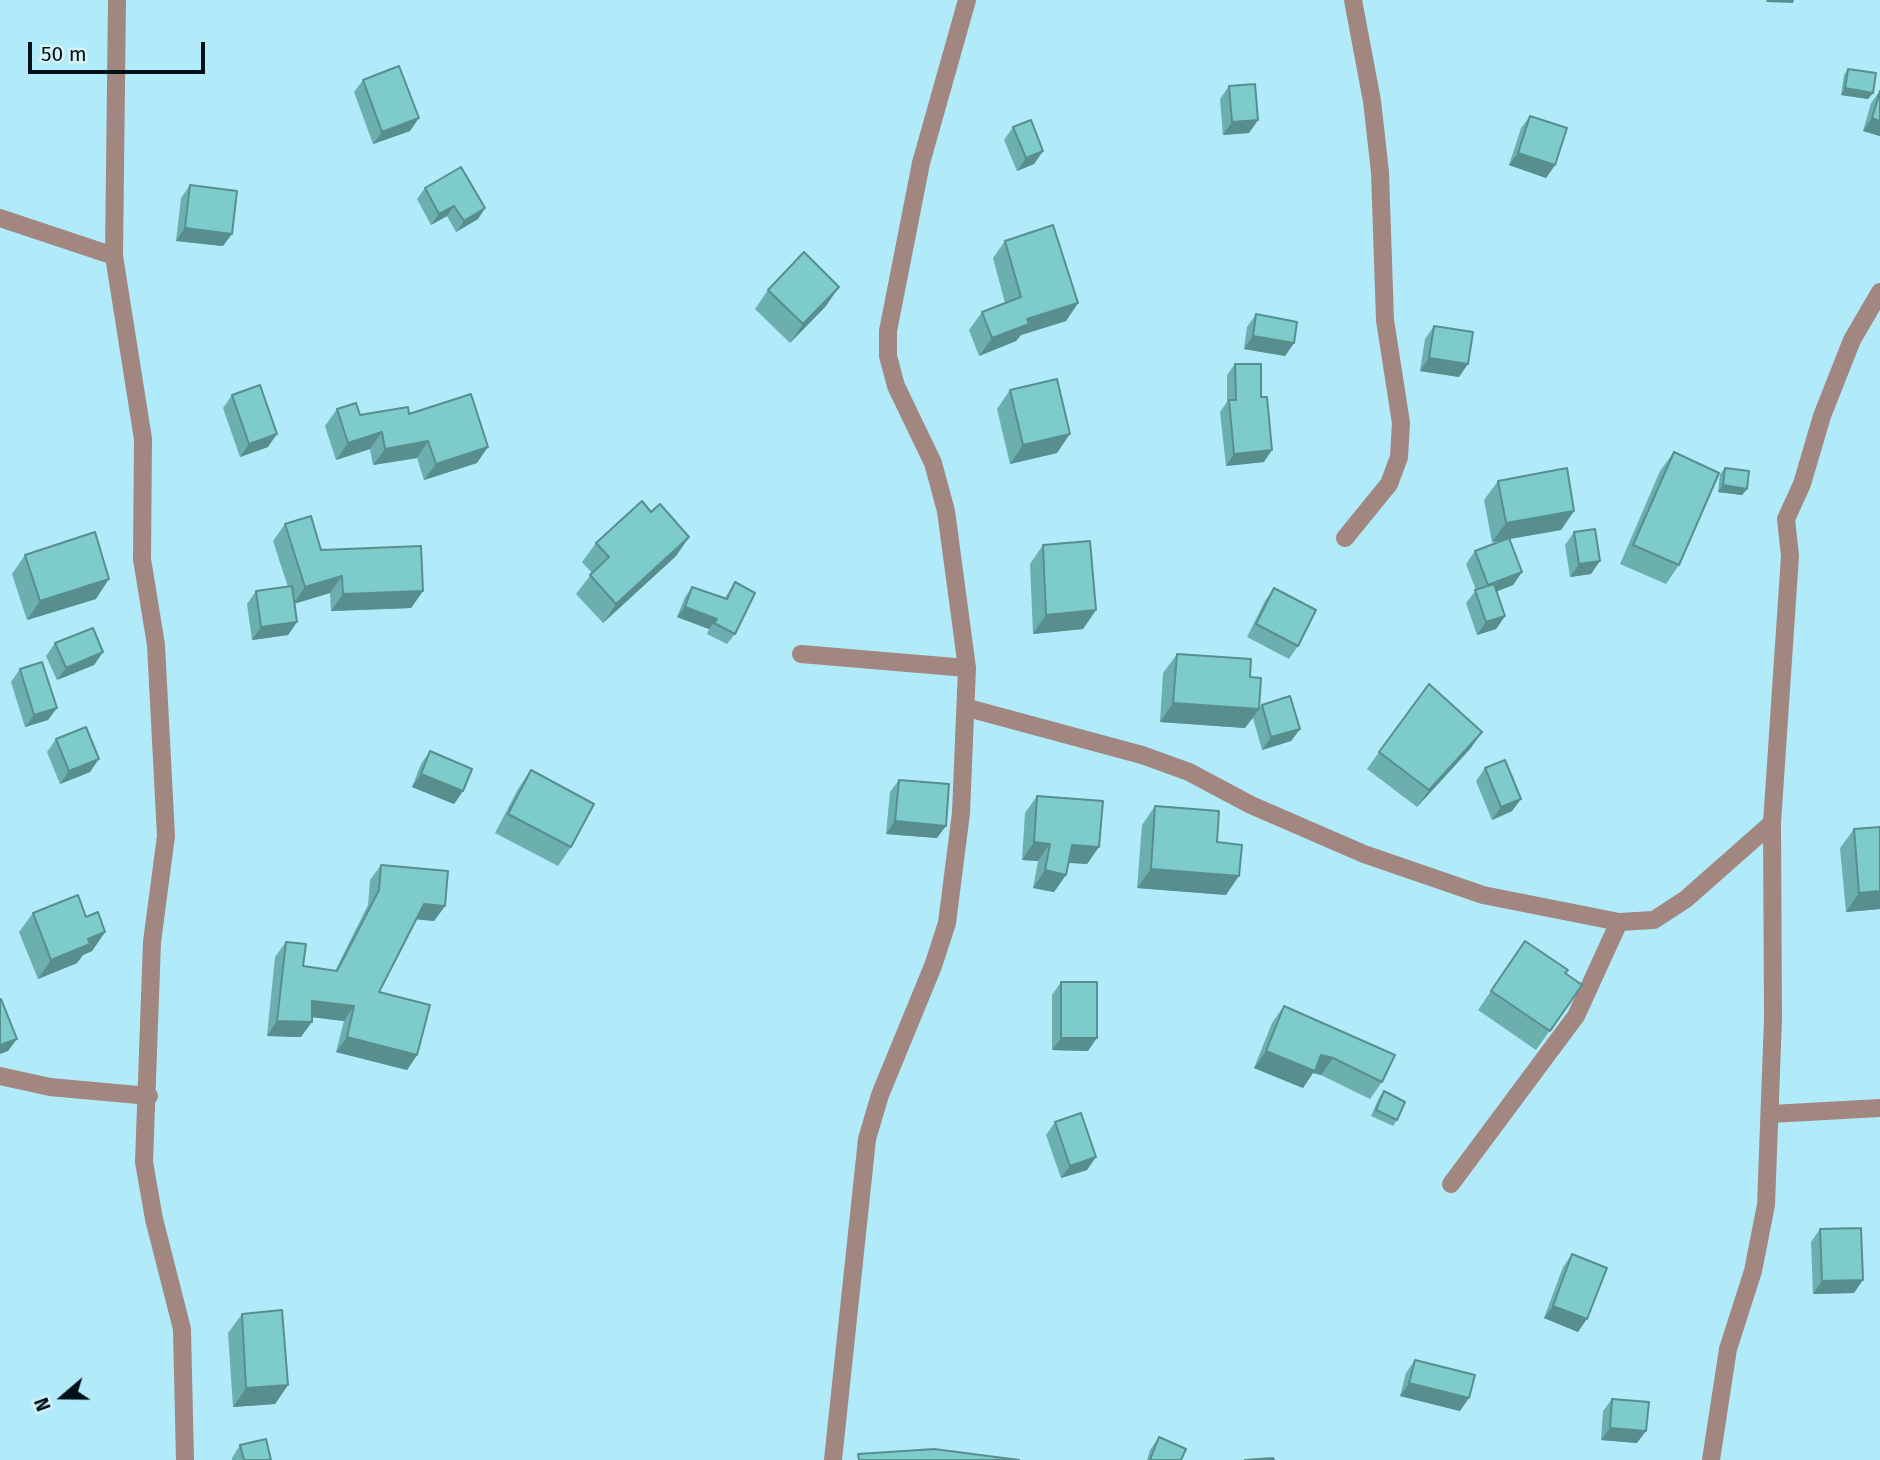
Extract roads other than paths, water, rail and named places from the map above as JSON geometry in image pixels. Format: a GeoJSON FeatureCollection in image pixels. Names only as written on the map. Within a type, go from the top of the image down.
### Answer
{"type":"FeatureCollection","features":[{"type":"Feature","properties":{"kind":"street"},"geometry":{"type":"LineString","coordinates":[[117,0],[114,256],[143,439],[142,559],[156,645],[166,836],[152,942],[149,1096],[144,1162],[154,1219],[182,1329],[185,1460]]}},
{"type":"Feature","properties":{"kind":"street"},"geometry":{"type":"LineString","coordinates":[[833,1460],[867,1139],[880,1095],[933,966],[947,923],[961,813],[968,708],[967,668],[946,511],[933,463],[896,386],[888,356],[888,331],[921,163],[967,0]]}},
{"type":"Feature","properties":{"kind":"street"},"geometry":{"type":"LineString","coordinates":[[1345,538],[1389,484],[1399,457],[1401,424],[1385,320],[1380,172],[1353,0]]}},
{"type":"Feature","properties":{"kind":"street"},"geometry":{"type":"LineString","coordinates":[[0,218],[114,256]]}},
{"type":"Feature","properties":{"kind":"street"},"geometry":{"type":"LineString","coordinates":[[1711,1460],[1728,1349],[1754,1271],[1766,1205],[1771,1114],[1772,823],[1790,556],[1786,519],[1802,484],[1822,416],[1852,341],[1880,292]]}},
{"type":"Feature","properties":{"kind":"street"},"geometry":{"type":"LineString","coordinates":[[801,654],[967,668]]}},
{"type":"Feature","properties":{"kind":"street"},"geometry":{"type":"LineString","coordinates":[[968,708],[1142,755],[1189,772],[1251,805],[1364,854],[1483,895],[1619,922],[1654,920],[1686,899],[1772,823]]}},
{"type":"Feature","properties":{"kind":"street"},"geometry":{"type":"LineString","coordinates":[[1451,1184],[1576,1016],[1619,922]]}},
{"type":"Feature","properties":{"kind":"street"},"geometry":{"type":"LineString","coordinates":[[0,1076],[50,1087],[149,1096]]}},
{"type":"Feature","properties":{"kind":"street"},"geometry":{"type":"LineString","coordinates":[[1771,1114],[1880,1108]]}}]}
